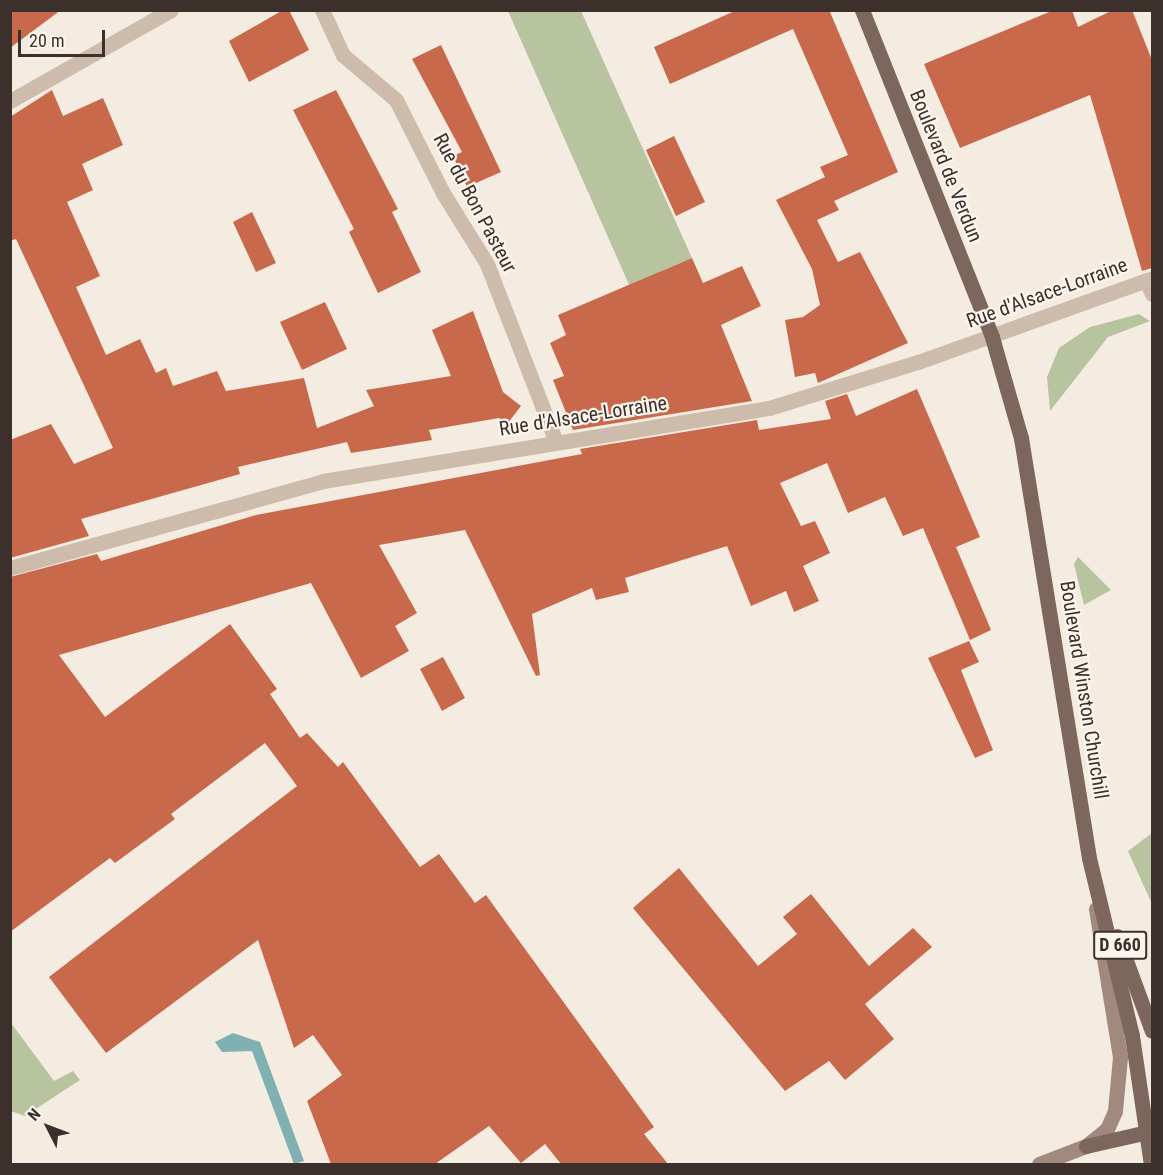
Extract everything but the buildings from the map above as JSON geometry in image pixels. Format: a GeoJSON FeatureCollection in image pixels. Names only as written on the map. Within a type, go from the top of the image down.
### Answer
{"type":"FeatureCollection","features":[{"type":"Feature","properties":{"kind":"main road","name":"Boulevard de Verdun"},"geometry":{"type":"LineString","coordinates":[[862,10],[992,337]]}},
{"type":"Feature","properties":{"kind":"main road","name":"Boulevard Winston Churchill"},"geometry":{"type":"LineString","coordinates":[[992,337],[1035,508],[1089,858],[1134,1049],[1150,1132]]}},
{"type":"Feature","properties":{"kind":"main road","name":"D 660"},"geometry":{"type":"LineString","coordinates":[[1089,858],[1152,1031]]}},
{"type":"Feature","properties":{"kind":"main road","name":"D 660"},"geometry":{"type":"LineString","coordinates":[[1086,1146],[1107,1129],[1119,1090],[1119,1057],[1089,858]]}},
{"type":"Feature","properties":{"kind":"main road","name":"D 660"},"geometry":{"type":"LineString","coordinates":[[1039,1164],[1086,1146],[1150,1132]]}},
{"type":"Feature","properties":{"kind":"main road"},"geometry":{"type":"LineString","coordinates":[[1150,1132],[1151,1164]]}},
{"type":"Feature","properties":{"kind":"street"},"geometry":{"type":"LineString","coordinates":[[10,101],[171,10]]}},
{"type":"Feature","properties":{"kind":"street","name":"Rue du Bon Pasteur"},"geometry":{"type":"LineString","coordinates":[[322,10],[343,55],[396,100],[443,193],[487,264],[555,440]]}},
{"type":"Feature","properties":{"kind":"street","name":"Rue d'Alsace-Lorraine"},"geometry":{"type":"LineString","coordinates":[[10,568],[323,481],[555,440],[769,408],[1150,284]]}},
{"type":"Feature","properties":{"kind":"green space"},"geometry":{"type":"Polygon","coordinates":[[[508,11],[581,11],[692,258],[663,270],[671,289],[630,287],[508,11]]]}},
{"type":"Feature","properties":{"kind":"green space"},"geometry":{"type":"Polygon","coordinates":[[[1139,314],[1150,321],[1108,337],[1050,411],[1047,377],[1059,348],[1090,327],[1139,314]]]}},
{"type":"Feature","properties":{"kind":"green space"},"geometry":{"type":"Polygon","coordinates":[[[1078,557],[1111,590],[1084,605],[1074,564],[1078,557]]]}},
{"type":"Feature","properties":{"kind":"green space"},"geometry":{"type":"Polygon","coordinates":[[[1152,833],[1152,904],[1128,851],[1152,833]]]}},
{"type":"Feature","properties":{"kind":"green space"},"geometry":{"type":"Polygon","coordinates":[[[11,1023],[54,1081],[73,1071],[80,1080],[25,1116],[11,1111],[11,1023]]]}},
{"type":"Feature","properties":{"kind":"water"},"geometry":{"type":"Polygon","coordinates":[[[233,1033],[260,1042],[304,1161],[294,1164],[252,1051],[222,1052],[215,1042],[233,1033]]]}}]}
